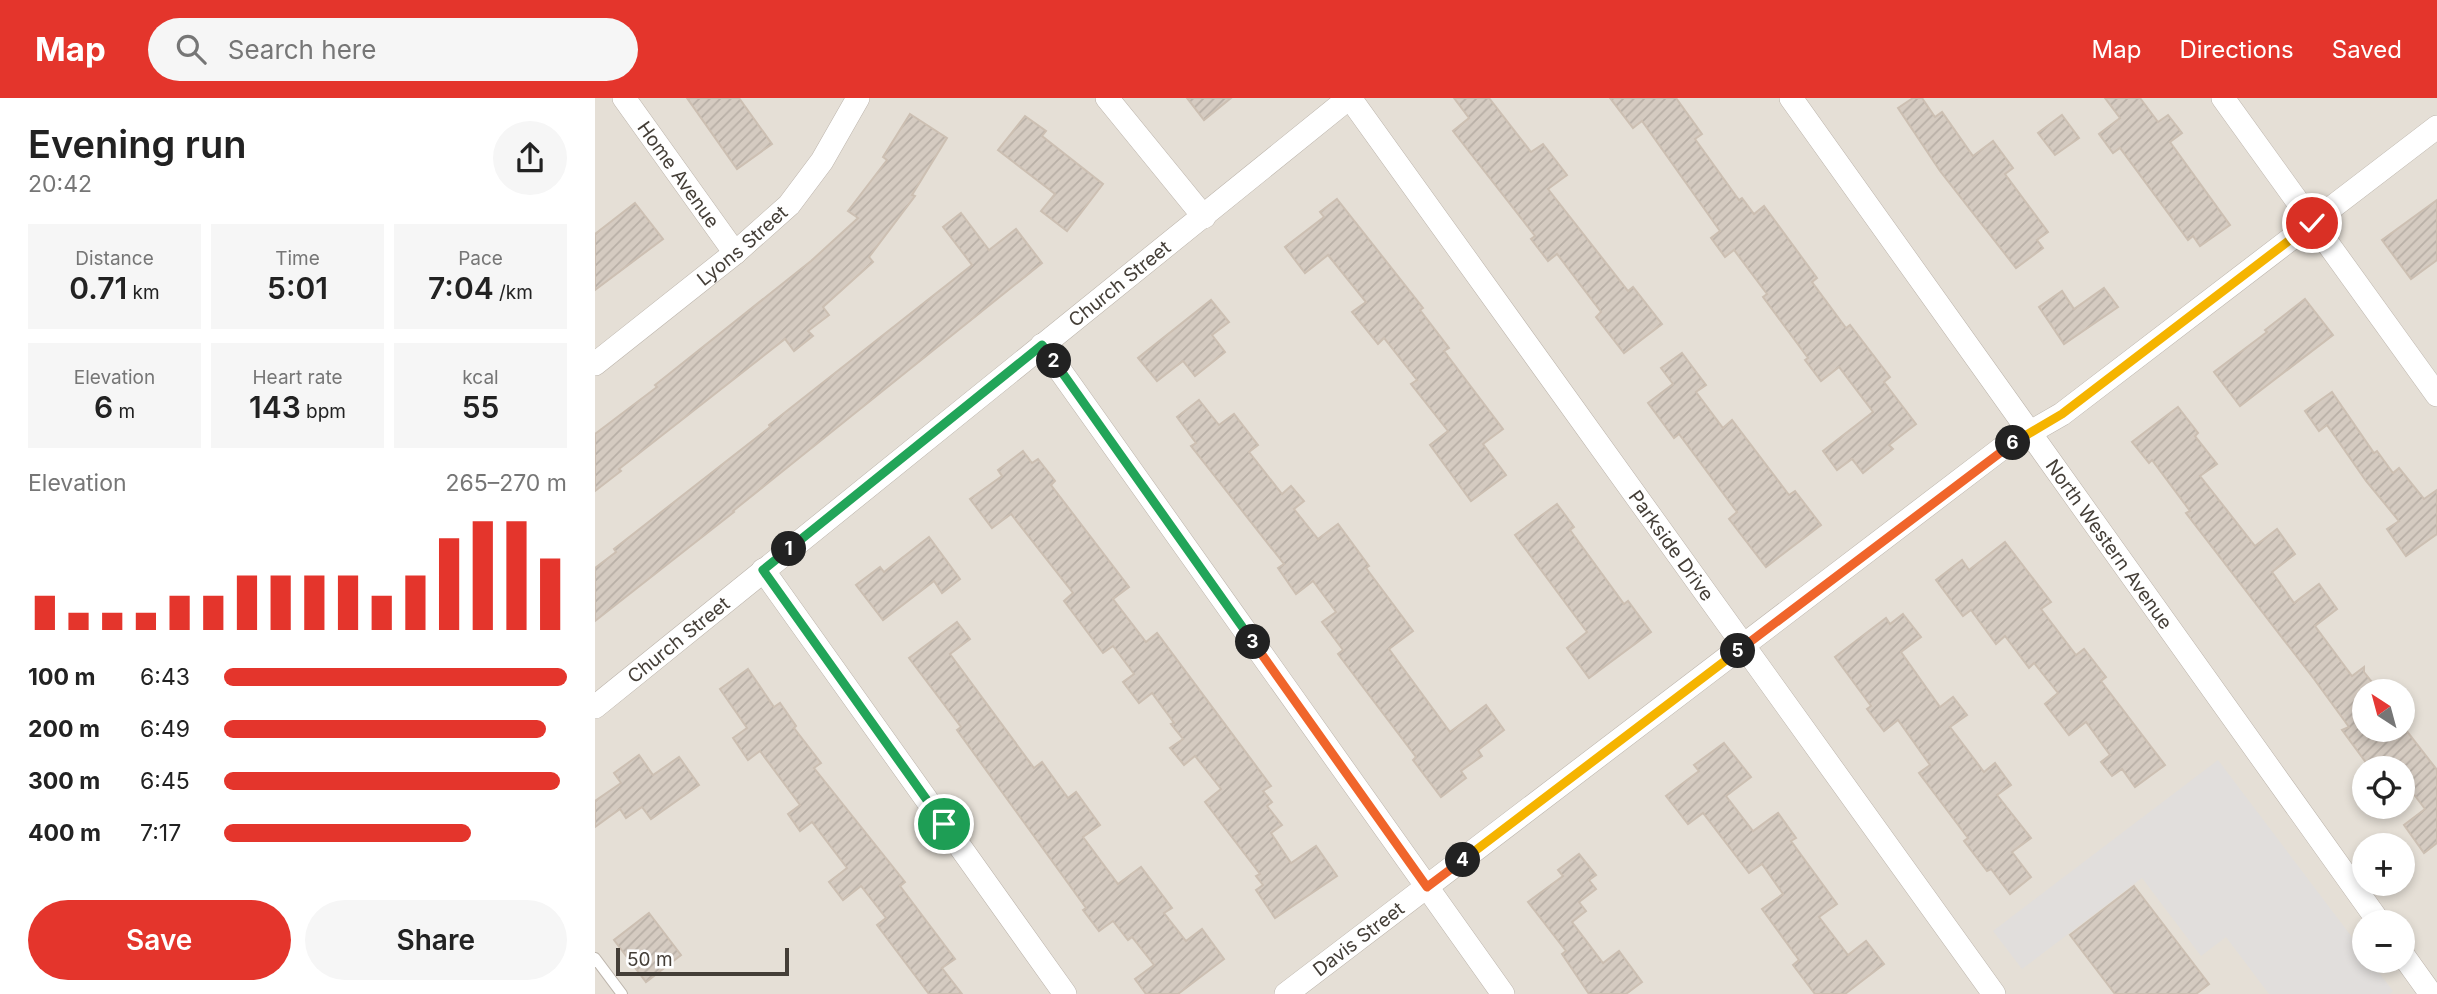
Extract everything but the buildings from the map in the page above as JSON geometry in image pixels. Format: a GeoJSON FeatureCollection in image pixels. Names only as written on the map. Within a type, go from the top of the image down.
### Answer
{"type":"FeatureCollection","features":[{"type":"Feature","properties":{"kind":"street","name":"Home Avenue"},"geometry":{"type":"LineString","coordinates":[[624,98],[735,253]]}},
{"type":"Feature","properties":{"kind":"street","name":"Lyons Street"},"geometry":{"type":"LineString","coordinates":[[595,365],[735,253],[789,205],[822,161],[858,98]]}},
{"type":"Feature","properties":{"kind":"street"},"geometry":{"type":"LineString","coordinates":[[1107,98],[1204,216]]}},
{"type":"Feature","properties":{"kind":"street","name":"Church Street"},"geometry":{"type":"LineString","coordinates":[[595,707],[1349,98]]}},
{"type":"Feature","properties":{"kind":"street","name":"Parkside Drive"},"geometry":{"type":"LineString","coordinates":[[1349,98],[1994,994]]}},
{"type":"Feature","properties":{"kind":"street","name":"North Western Avenue"},"geometry":{"type":"LineString","coordinates":[[1791,98],[2370,910]]}},
{"type":"Feature","properties":{"kind":"street"},"geometry":{"type":"LineString","coordinates":[[2223,98],[2437,394]]}},
{"type":"Feature","properties":{"kind":"street","name":"Davis Street"},"geometry":{"type":"LineString","coordinates":[[1286,994],[2001,449],[2062,414],[2437,127]]}},
{"type":"Feature","properties":{"kind":"street"},"geometry":{"type":"LineString","coordinates":[[1042,345],[1503,994]]}},
{"type":"Feature","properties":{"kind":"street"},"geometry":{"type":"LineString","coordinates":[[763,570],[1065,994]]}},
{"type":"Feature","properties":{"kind":"street"},"geometry":{"type":"LineString","coordinates":[[2415,972],[2431,994]]}},
{"type":"Feature","properties":{"kind":"lane"},"geometry":{"type":"LineString","coordinates":[[595,958],[622,994]]}},
{"type":"Feature","properties":{"kind":"shaded area"},"geometry":{"type":"Polygon","coordinates":[[[595,98],[2437,98],[2437,989],[2431,994],[595,994],[595,98]]]}},
{"type":"Feature","properties":{"kind":"shaded area"},"geometry":{"type":"Polygon","coordinates":[[[2218,760],[2352,937],[2352,973],[2379,973],[2393,991],[2390,994],[2269,994],[2226,937],[2201,956],[2142,878],[2022,969],[1993,931],[2218,760]]]}},
{"type":"Feature","properties":{"kind":"route"},"geometry":{"type":"LineString","coordinates":[[944,824],[763,570],[1042,345],[1427,887],[2001,449],[2062,414],[2312,223]]}}]}
